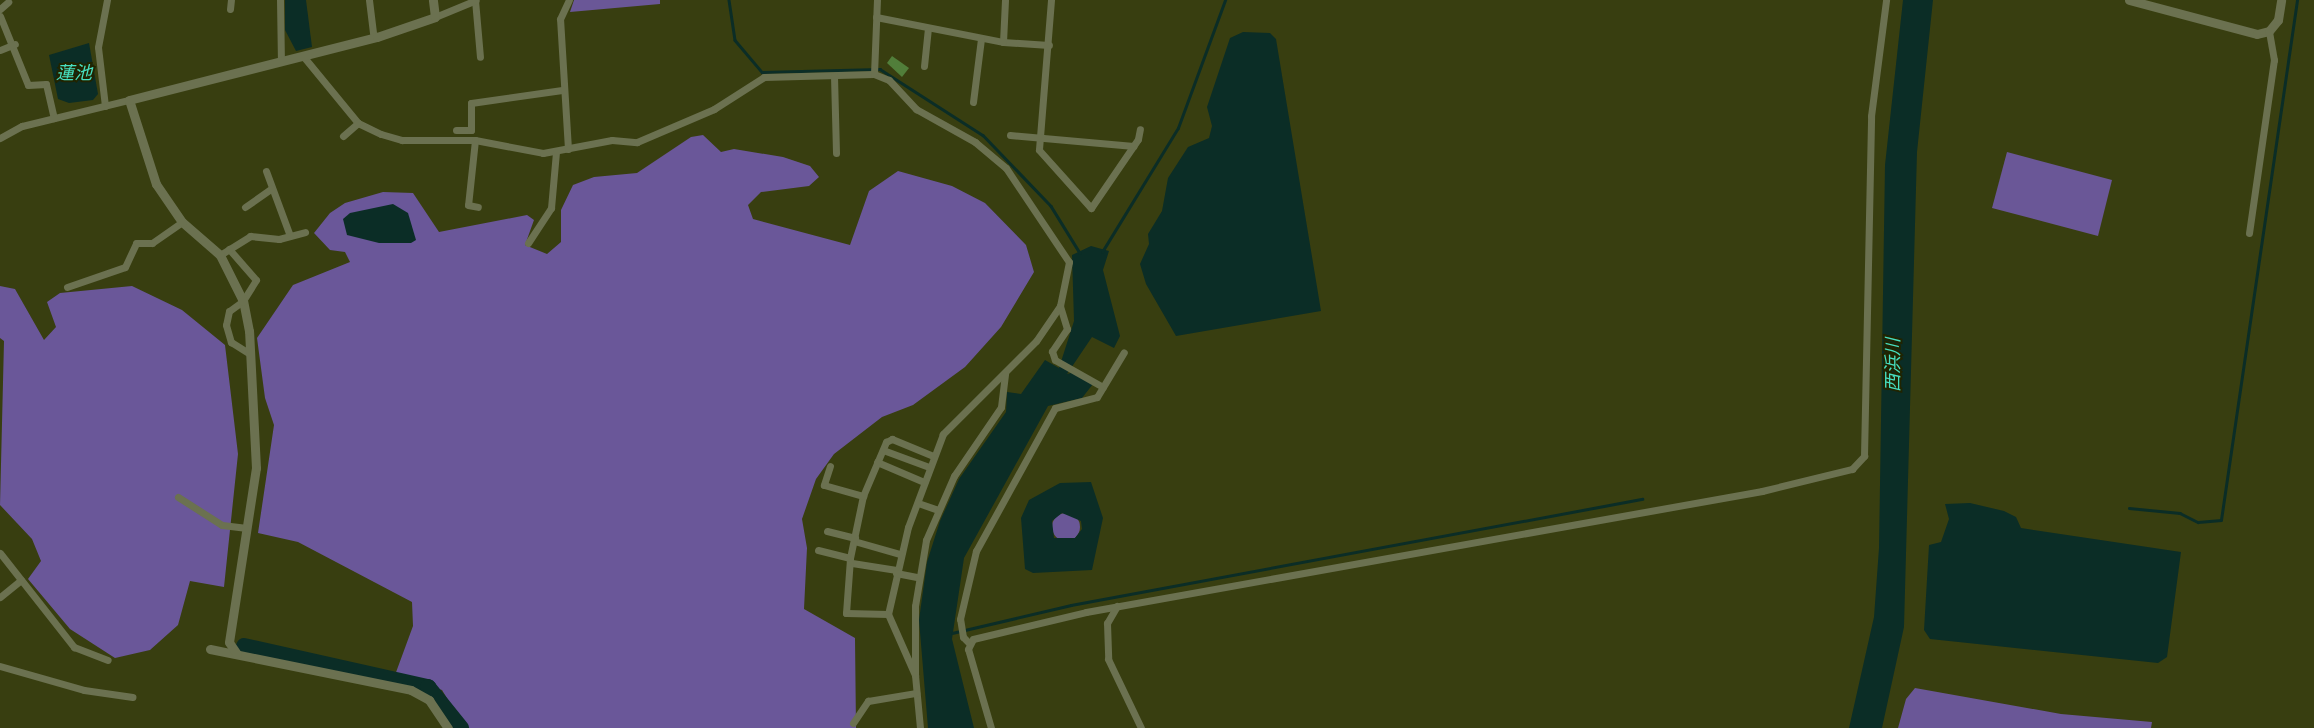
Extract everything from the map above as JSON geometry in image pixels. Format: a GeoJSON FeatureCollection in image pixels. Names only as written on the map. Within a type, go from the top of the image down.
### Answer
{"type":"FeatureCollection","features":[{"type":"Feature","properties":{"kind":"street"},"geometry":{"type":"LineString","coordinates":[[105,106],[98,47],[107,0]]}},
{"type":"Feature","properties":{"kind":"street"},"geometry":{"type":"LineString","coordinates":[[230,9],[231,0]]}},
{"type":"Feature","properties":{"kind":"street"},"geometry":{"type":"LineString","coordinates":[[280,0],[281,61]]}},
{"type":"Feature","properties":{"kind":"street"},"geometry":{"type":"LineString","coordinates":[[368,0],[374,38]]}},
{"type":"Feature","properties":{"kind":"street"},"geometry":{"type":"LineString","coordinates":[[433,0],[435,18]]}},
{"type":"Feature","properties":{"kind":"street"},"geometry":{"type":"LineString","coordinates":[[0,138],[54,118],[374,38],[435,18],[466,2],[476,0],[480,57]]}},
{"type":"Feature","properties":{"kind":"street"},"geometry":{"type":"LineString","coordinates":[[568,150],[562,90],[560,19],[569,0]]}},
{"type":"Feature","properties":{"kind":"street"},"geometry":{"type":"LineString","coordinates":[[874,74],[877,0]]}},
{"type":"Feature","properties":{"kind":"street"},"geometry":{"type":"LineString","coordinates":[[1003,42],[1005,0]]}},
{"type":"Feature","properties":{"kind":"street"},"geometry":{"type":"LineString","coordinates":[[1051,0],[1050,45],[1039,150],[1090,208],[1134,146],[1140,129]]}},
{"type":"Feature","properties":{"kind":"street"},"geometry":{"type":"LineString","coordinates":[[969,643],[1117,606],[1762,491],[1852,469],[1864,456],[1871,116],[1886,0]]}},
{"type":"Feature","properties":{"kind":"street"},"geometry":{"type":"LineString","coordinates":[[2129,0],[2256,34],[2269,31],[2278,20],[2281,0]]}},
{"type":"Feature","properties":{"kind":"street"},"geometry":{"type":"LineString","coordinates":[[0,9],[8,2]]}},
{"type":"Feature","properties":{"kind":"street"},"geometry":{"type":"LineString","coordinates":[[0,16],[15,44],[28,84],[46,84],[54,118]]}},
{"type":"Feature","properties":{"kind":"street"},"geometry":{"type":"LineString","coordinates":[[876,17],[928,30],[981,39],[1050,45]]}},
{"type":"Feature","properties":{"kind":"street"},"geometry":{"type":"LineString","coordinates":[[924,66],[928,30]]}},
{"type":"Feature","properties":{"kind":"street"},"geometry":{"type":"LineString","coordinates":[[2249,233],[2274,60],[2269,31]]}},
{"type":"Feature","properties":{"kind":"street"},"geometry":{"type":"LineString","coordinates":[[973,102],[981,39]]}},
{"type":"Feature","properties":{"kind":"street"},"geometry":{"type":"LineString","coordinates":[[0,50],[15,44]]}},
{"type":"Feature","properties":{"kind":"street"},"geometry":{"type":"LineString","coordinates":[[303,56],[358,123],[402,140],[475,140],[530,152],[556,152],[612,140],[637,142],[664,132],[764,77],[874,74],[889,80],[916,109],[975,142],[1006,168],[1070,262],[1060,306],[1036,341],[943,434],[932,456],[900,554],[888,614],[915,676]]}},
{"type":"Feature","properties":{"kind":"street"},"geometry":{"type":"LineString","coordinates":[[834,76],[836,153]]}},
{"type":"Feature","properties":{"kind":"street"},"geometry":{"type":"LineString","coordinates":[[456,130],[471,130],[471,103],[562,90]]}},
{"type":"Feature","properties":{"kind":"street"},"geometry":{"type":"LineString","coordinates":[[129,100],[156,184],[182,222],[220,255],[243,301],[250,354],[256,468],[229,642],[237,654]]}},
{"type":"Feature","properties":{"kind":"street"},"geometry":{"type":"LineString","coordinates":[[343,136],[358,123]]}},
{"type":"Feature","properties":{"kind":"street"},"geometry":{"type":"LineString","coordinates":[[1010,135],[1040,136],[1134,146]]}},
{"type":"Feature","properties":{"kind":"street"},"geometry":{"type":"LineString","coordinates":[[475,140],[468,205],[478,207]]}},
{"type":"Feature","properties":{"kind":"street"},"geometry":{"type":"LineString","coordinates":[[528,243],[550,208],[556,152]]}},
{"type":"Feature","properties":{"kind":"street"},"geometry":{"type":"LineString","coordinates":[[266,171],[271,189],[290,236]]}},
{"type":"Feature","properties":{"kind":"street"},"geometry":{"type":"LineString","coordinates":[[245,207],[271,189]]}},
{"type":"Feature","properties":{"kind":"street"},"geometry":{"type":"LineString","coordinates":[[67,287],[125,267],[136,243],[152,243],[182,222]]}},
{"type":"Feature","properties":{"kind":"street"},"geometry":{"type":"LineString","coordinates":[[220,255],[250,236],[290,236],[305,232]]}},
{"type":"Feature","properties":{"kind":"street"},"geometry":{"type":"LineString","coordinates":[[229,249],[256,280],[243,301],[229,311],[226,325],[231,342],[250,354]]}},
{"type":"Feature","properties":{"kind":"street"},"geometry":{"type":"LineString","coordinates":[[1060,306],[1067,328],[1052,351],[1056,360],[1075,369],[1103,387]]}},
{"type":"Feature","properties":{"kind":"street"},"geometry":{"type":"LineString","coordinates":[[991,728],[969,643],[963,638],[960,619],[976,552],[1055,408],[1097,397],[1124,352]]}},
{"type":"Feature","properties":{"kind":"street"},"geometry":{"type":"LineString","coordinates":[[920,728],[915,676],[917,576],[938,510],[954,476],[1001,408],[1005,372]]}},
{"type":"Feature","properties":{"kind":"street"},"geometry":{"type":"LineString","coordinates":[[888,614],[846,613],[851,560],[863,496],[883,450],[892,439],[932,456]]}},
{"type":"Feature","properties":{"kind":"street"},"geometry":{"type":"LineString","coordinates":[[883,450],[929,467]]}},
{"type":"Feature","properties":{"kind":"street"},"geometry":{"type":"LineString","coordinates":[[877,462],[924,482]]}},
{"type":"Feature","properties":{"kind":"street"},"geometry":{"type":"LineString","coordinates":[[830,466],[824,485],[863,496]]}},
{"type":"Feature","properties":{"kind":"street"},"geometry":{"type":"LineString","coordinates":[[178,496],[222,525],[248,528]]}},
{"type":"Feature","properties":{"kind":"street"},"geometry":{"type":"LineString","coordinates":[[918,503],[938,510]]}},
{"type":"Feature","properties":{"kind":"street"},"geometry":{"type":"LineString","coordinates":[[827,531],[900,554]]}},
{"type":"Feature","properties":{"kind":"street"},"geometry":{"type":"LineString","coordinates":[[818,550],[917,576]]}},
{"type":"Feature","properties":{"kind":"street"},"geometry":{"type":"LineString","coordinates":[[0,553],[74,647],[108,660]]}},
{"type":"Feature","properties":{"kind":"street"},"geometry":{"type":"LineString","coordinates":[[0,597],[21,580]]}},
{"type":"Feature","properties":{"kind":"street"},"geometry":{"type":"LineString","coordinates":[[1117,606],[1107,623],[1108,659],[1141,728]]}},
{"type":"Feature","properties":{"kind":"street"},"geometry":{"type":"LineString","coordinates":[[210,649],[411,690],[429,700],[448,728]]}},
{"type":"Feature","properties":{"kind":"street"},"geometry":{"type":"LineString","coordinates":[[0,666],[132,697]]}},
{"type":"Feature","properties":{"kind":"street"},"geometry":{"type":"LineString","coordinates":[[853,723],[868,701],[916,693]]}},
{"type":"Feature","properties":{"kind":"shaded area"},"geometry":{"type":"Polygon","coordinates":[[[574,0],[660,0],[660,4],[570,12],[574,0]]]}},
{"type":"Feature","properties":{"kind":"shaded area"},"geometry":{"type":"Polygon","coordinates":[[[703,135],[721,152],[734,149],[783,157],[810,166],[819,177],[809,186],[761,192],[748,205],[753,219],[850,245],[869,191],[898,171],[952,186],[985,203],[1026,245],[1034,272],[1001,327],[965,367],[913,405],[882,417],[834,454],[816,479],[802,519],[807,548],[804,609],[855,638],[856,728],[465,728],[442,690],[395,675],[413,626],[412,602],[298,542],[258,533],[274,425],[265,398],[257,338],[293,285],[350,262],[345,252],[330,250],[314,233],[330,213],[345,203],[383,192],[413,193],[439,232],[527,215],[534,220],[525,245],[547,254],[561,242],[561,210],[573,185],[594,177],[637,173],[691,137],[703,135]]]}},
{"type":"Feature","properties":{"kind":"shaded area"},"geometry":{"type":"Polygon","coordinates":[[[2007,152],[2112,180],[2098,236],[1992,208],[2007,152]]]}},
{"type":"Feature","properties":{"kind":"shaded area"},"geometry":{"type":"Polygon","coordinates":[[[0,286],[15,289],[44,340],[56,327],[47,302],[60,293],[132,286],[182,310],[225,345],[238,454],[224,587],[190,581],[178,625],[150,650],[115,658],[70,629],[28,579],[41,561],[32,539],[0,505],[4,341],[0,338],[0,286]]]}},
{"type":"Feature","properties":{"kind":"shaded area"},"geometry":{"type":"Polygon","coordinates":[[[1066,513],[1076,517],[1080,527],[1076,537],[1066,541],[1056,537],[1052,527],[1056,517],[1066,513]]]}},
{"type":"Feature","properties":{"kind":"shaded area"},"geometry":{"type":"Polygon","coordinates":[[[1915,688],[2061,714],[2152,722],[2151,728],[1898,728],[1906,699],[1915,688]]]}},
{"type":"Feature","properties":{"kind":"water"},"geometry":{"type":"Polygon","coordinates":[[[285,0],[306,0],[312,47],[296,51],[285,30],[285,0]]]}},
{"type":"Feature","properties":{"kind":"water","name":"西浜川"},"geometry":{"type":"Polygon","coordinates":[[[1903,0],[1933,0],[1917,152],[1904,627],[1882,728],[1849,728],[1874,617],[1879,548],[1885,165],[1903,0]]]}},
{"type":"Feature","properties":{"kind":"water"},"geometry":{"type":"Polygon","coordinates":[[[1243,32],[1270,33],[1276,39],[1321,311],[1176,336],[1146,284],[1140,264],[1149,244],[1148,234],[1162,211],[1168,178],[1188,147],[1209,138],[1212,126],[1207,107],[1230,38],[1243,32]]]}},
{"type":"Feature","properties":{"kind":"water","name":"蓮池"},"geometry":{"type":"Polygon","coordinates":[[[89,43],[98,94],[93,100],[69,103],[58,99],[49,55],[89,43]]]}},
{"type":"Feature","properties":{"kind":"water"},"geometry":{"type":"Polygon","coordinates":[[[393,204],[408,213],[416,240],[411,243],[379,243],[347,235],[343,219],[350,213],[393,204]]]}},
{"type":"Feature","properties":{"kind":"water"},"geometry":{"type":"Polygon","coordinates":[[[1091,246],[1109,251],[1103,270],[1120,336],[1114,348],[1092,337],[1067,374],[1075,372],[1093,384],[1082,398],[1048,406],[964,558],[952,639],[974,728],[928,728],[919,620],[927,562],[940,521],[959,479],[1006,412],[1007,392],[1021,394],[1045,360],[1059,368],[1074,321],[1072,255],[1091,246]]]}},
{"type":"Feature","properties":{"kind":"water"},"geometry":{"type":"Polygon","coordinates":[[[1091,482],[1103,518],[1092,570],[1033,573],[1025,569],[1021,518],[1029,500],[1060,483],[1091,482]],[[1062,513],[1052,521],[1054,538],[1075,538],[1082,529],[1081,521],[1062,513]]]}},
{"type":"Feature","properties":{"kind":"water"},"geometry":{"type":"Polygon","coordinates":[[[1970,503],[2004,511],[2016,517],[2021,528],[2181,552],[2167,657],[2158,663],[1930,639],[1924,630],[1929,545],[1941,542],[1949,519],[1945,504],[1970,503]]]}},
{"type":"Feature","properties":{"kind":"building"},"geometry":{"type":"Polygon","coordinates":[[[892,56],[909,68],[902,77],[887,63],[892,56]]]}},
{"type":"Feature","properties":{"kind":"waterway"},"geometry":{"type":"LineString","coordinates":[[729,0],[735,40],[762,72],[880,69],[983,135],[1051,206],[1080,253]]}},
{"type":"Feature","properties":{"kind":"waterway"},"geometry":{"type":"LineString","coordinates":[[1102,252],[1178,128],[1225,0]]}},
{"type":"Feature","properties":{"kind":"waterway"},"geometry":{"type":"LineString","coordinates":[[2129,508],[2180,513],[2198,522],[2221,520],[2297,0]]}},
{"type":"Feature","properties":{"kind":"waterway"},"geometry":{"type":"LineString","coordinates":[[952,633],[1071,605],[1642,499]]}},
{"type":"Feature","properties":{"kind":"waterway"},"geometry":{"type":"LineString","coordinates":[[244,646],[428,687],[461,728]]}}]}
